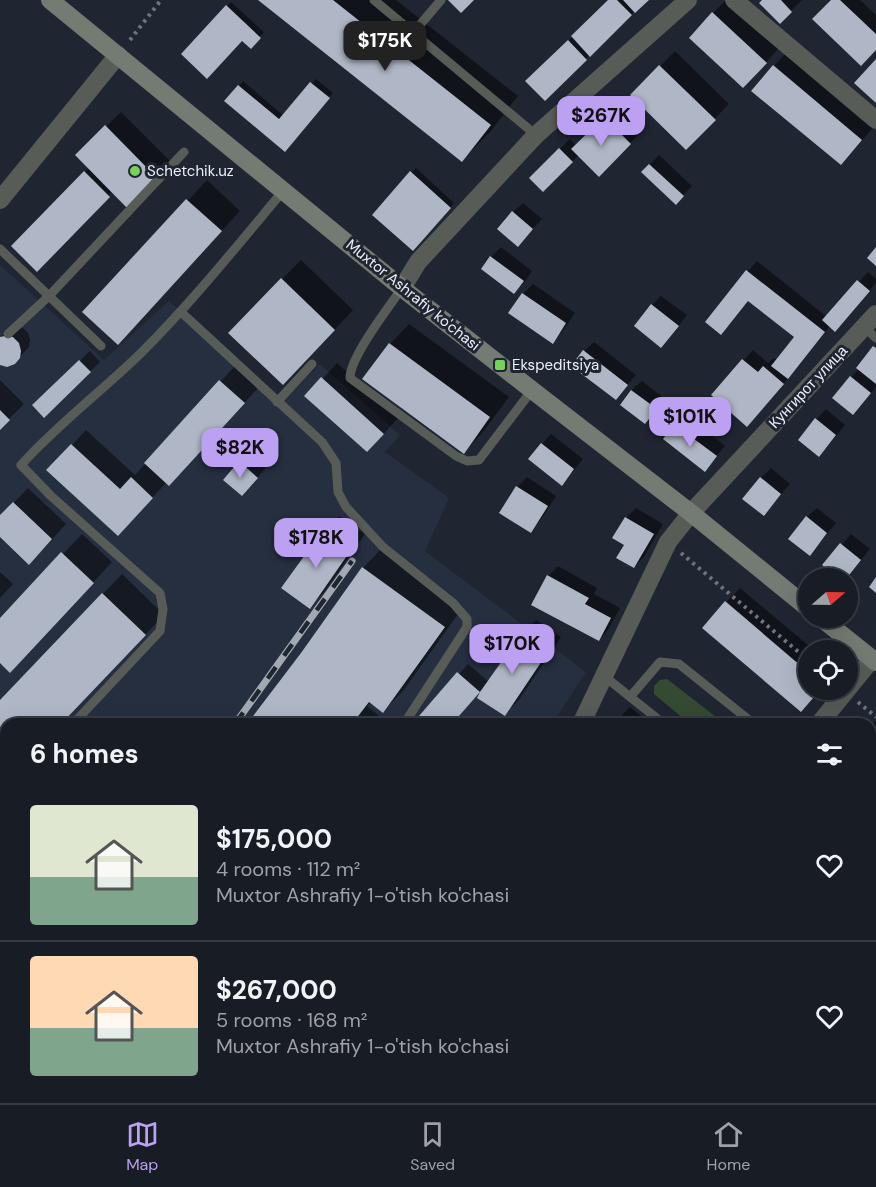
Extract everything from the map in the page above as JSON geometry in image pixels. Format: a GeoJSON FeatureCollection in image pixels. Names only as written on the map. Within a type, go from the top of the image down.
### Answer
{"type":"FeatureCollection","features":[{"type":"Feature","properties":{"kind":"main road","name":"Muxtor Ashrafiy ko'chasi"},"geometry":{"type":"LineString","coordinates":[[50,0],[402,288],[691,513],[798,600]]}},
{"type":"Feature","properties":{"kind":"main road"},"geometry":{"type":"LineString","coordinates":[[833,628],[874,661]]}},
{"type":"Feature","properties":{"kind":"street"},"geometry":{"type":"LineString","coordinates":[[402,288],[418,262],[536,135],[688,0]]}},
{"type":"Feature","properties":{"kind":"street"},"geometry":{"type":"LineString","coordinates":[[734,0],[876,120]]}},
{"type":"Feature","properties":{"kind":"street"},"geometry":{"type":"LineString","coordinates":[[0,200],[118,55]]}},
{"type":"Feature","properties":{"kind":"street","name":"Кунгирот улица"},"geometry":{"type":"LineString","coordinates":[[584,718],[668,542],[691,513],[872,326]]}},
{"type":"Feature","properties":{"kind":"street"},"geometry":{"type":"LineString","coordinates":[[824,718],[874,661]]}},
{"type":"Feature","properties":{"kind":"lane"},"geometry":{"type":"LineString","coordinates":[[374,0],[536,135]]}},
{"type":"Feature","properties":{"kind":"lane"},"geometry":{"type":"LineString","coordinates":[[413,33],[441,0]]}},
{"type":"Feature","properties":{"kind":"lane"},"geometry":{"type":"LineString","coordinates":[[8,334],[49,296],[184,152]]}},
{"type":"Feature","properties":{"kind":"lane"},"geometry":{"type":"LineString","coordinates":[[78,718],[160,632],[163,609],[160,592],[51,496],[21,465],[42,441],[140,354],[181,312],[283,191]]}},
{"type":"Feature","properties":{"kind":"lane"},"geometry":{"type":"LineString","coordinates":[[0,249],[100,346]]}},
{"type":"Feature","properties":{"kind":"lane"},"geometry":{"type":"LineString","coordinates":[[402,288],[369,336],[350,371],[350,378],[456,456],[467,461],[479,460],[532,390]]}},
{"type":"Feature","properties":{"kind":"lane"},"geometry":{"type":"LineString","coordinates":[[181,312],[322,442],[336,463],[338,492],[346,507],[383,548],[453,603],[467,619],[467,627],[408,718]]}},
{"type":"Feature","properties":{"kind":"lane"},"geometry":{"type":"LineString","coordinates":[[277,402],[312,364]]}},
{"type":"Feature","properties":{"kind":"lane"},"geometry":{"type":"LineString","coordinates":[[630,697],[660,662],[679,664],[746,718]]}},
{"type":"Feature","properties":{"kind":"lane"},"geometry":{"type":"LineString","coordinates":[[604,676],[656,718]]}},
{"type":"Feature","properties":{"kind":"path"},"geometry":{"type":"LineString","coordinates":[[130,40],[161,0]]}},
{"type":"Feature","properties":{"kind":"path"},"geometry":{"type":"LineString","coordinates":[[668,542],[798,652]]}},
{"type":"Feature","properties":{"kind":"shaded area"},"geometry":{"type":"Polygon","coordinates":[[[0,265],[104,360],[169,301],[283,402],[320,364],[400,435],[385,452],[449,498],[425,551],[586,672],[556,718],[0,718],[0,265]]]}},
{"type":"Feature","properties":{"kind":"green space"},"geometry":{"type":"Polygon","coordinates":[[[667,679],[717,718],[683,718],[654,694],[654,686],[660,680],[667,679]]]}},
{"type":"Feature","properties":{"kind":"building"},"geometry":{"type":"Polygon","coordinates":[[[258,0],[333,0],[491,125],[462,162],[258,0]]]}},
{"type":"Feature","properties":{"kind":"building"},"geometry":{"type":"Polygon","coordinates":[[[448,0],[474,0],[461,13],[448,0]]]}},
{"type":"Feature","properties":{"kind":"building"},"geometry":{"type":"Polygon","coordinates":[[[608,0],[617,0],[632,15],[590,57],[571,36],[608,0]]]}},
{"type":"Feature","properties":{"kind":"building"},"geometry":{"type":"Polygon","coordinates":[[[623,0],[649,0],[635,13],[623,0]]]}},
{"type":"Feature","properties":{"kind":"building"},"geometry":{"type":"Polygon","coordinates":[[[762,0],[781,0],[792,12],[780,24],[759,3],[762,0]]]}},
{"type":"Feature","properties":{"kind":"building"},"geometry":{"type":"Polygon","coordinates":[[[831,0],[840,0],[876,34],[876,50],[861,66],[812,19],[831,0]]]}},
{"type":"Feature","properties":{"kind":"building"},"geometry":{"type":"Polygon","coordinates":[[[226,5],[261,38],[251,49],[242,41],[207,79],[181,54],[226,5]]]}},
{"type":"Feature","properties":{"kind":"building"},"geometry":{"type":"Polygon","coordinates":[[[712,12],[767,63],[743,88],[689,38],[712,12]]]}},
{"type":"Feature","properties":{"kind":"building"},"geometry":{"type":"Polygon","coordinates":[[[568,40],[587,60],[545,101],[525,81],[568,40]]]}},
{"type":"Feature","properties":{"kind":"building"},"geometry":{"type":"Polygon","coordinates":[[[876,59],[876,103],[854,83],[876,59]]]}},
{"type":"Feature","properties":{"kind":"building"},"geometry":{"type":"Polygon","coordinates":[[[659,65],[716,120],[686,150],[630,95],[659,65]]]}},
{"type":"Feature","properties":{"kind":"building"},"geometry":{"type":"Polygon","coordinates":[[[773,65],[862,140],[841,165],[751,91],[773,65]]]}},
{"type":"Feature","properties":{"kind":"building"},"geometry":{"type":"Polygon","coordinates":[[[310,82],[330,98],[285,152],[224,101],[238,85],[279,119],[310,82]]]}},
{"type":"Feature","properties":{"kind":"building"},"geometry":{"type":"Polygon","coordinates":[[[604,117],[631,144],[599,177],[571,149],[604,117]]]}},
{"type":"Feature","properties":{"kind":"building"},"geometry":{"type":"Polygon","coordinates":[[[105,125],[157,178],[127,208],[75,155],[105,125]]]}},
{"type":"Feature","properties":{"kind":"building"},"geometry":{"type":"Polygon","coordinates":[[[559,148],[573,162],[543,192],[529,178],[559,148]]]}},
{"type":"Feature","properties":{"kind":"building"},"geometry":{"type":"Polygon","coordinates":[[[649,164],[684,196],[676,205],[641,172],[649,164]]]}},
{"type":"Feature","properties":{"kind":"building"},"geometry":{"type":"Polygon","coordinates":[[[84,171],[110,197],[37,272],[11,246],[84,171]]]}},
{"type":"Feature","properties":{"kind":"building"},"geometry":{"type":"Polygon","coordinates":[[[410,171],[451,208],[413,251],[372,215],[410,171]]]}},
{"type":"Feature","properties":{"kind":"building"},"geometry":{"type":"Polygon","coordinates":[[[186,199],[222,231],[118,345],[82,312],[186,199]]]}},
{"type":"Feature","properties":{"kind":"building"},"geometry":{"type":"Polygon","coordinates":[[[512,211],[533,229],[518,247],[497,229],[512,211]]]}},
{"type":"Feature","properties":{"kind":"building"},"geometry":{"type":"Polygon","coordinates":[[[876,247],[876,266],[867,258],[876,247]]]}},
{"type":"Feature","properties":{"kind":"building"},"geometry":{"type":"Polygon","coordinates":[[[490,256],[524,281],[514,294],[481,269],[490,256]]]}},
{"type":"Feature","properties":{"kind":"building"},"geometry":{"type":"Polygon","coordinates":[[[746,270],[825,332],[788,379],[771,366],[794,337],[748,301],[721,335],[705,322],[746,270]]]}},
{"type":"Feature","properties":{"kind":"building"},"geometry":{"type":"Polygon","coordinates":[[[281,278],[335,330],[283,385],[228,333],[281,278]]]}},
{"type":"Feature","properties":{"kind":"building"},"geometry":{"type":"Polygon","coordinates":[[[857,280],[870,291],[835,332],[822,320],[857,280]]]}},
{"type":"Feature","properties":{"kind":"building"},"geometry":{"type":"Polygon","coordinates":[[[522,293],[566,323],[553,344],[508,313],[522,293]]]}},
{"type":"Feature","properties":{"kind":"building"},"geometry":{"type":"Polygon","coordinates":[[[651,304],[679,326],[661,348],[634,326],[651,304]]]}},
{"type":"Feature","properties":{"kind":"building"},"geometry":{"type":"Polygon","coordinates":[[[0,337],[13,337],[19,343],[21,351],[20,358],[15,364],[7,367],[0,365],[0,337]]]}},
{"type":"Feature","properties":{"kind":"building"},"geometry":{"type":"Polygon","coordinates":[[[389,343],[490,417],[464,454],[362,379],[389,343]]]}},
{"type":"Feature","properties":{"kind":"building"},"geometry":{"type":"Polygon","coordinates":[[[873,346],[876,348],[876,384],[856,368],[873,346]]]}},
{"type":"Feature","properties":{"kind":"building"},"geometry":{"type":"Polygon","coordinates":[[[583,350],[628,385],[616,400],[571,366],[583,350]]]}},
{"type":"Feature","properties":{"kind":"building"},"geometry":{"type":"Polygon","coordinates":[[[742,359],[758,372],[763,366],[784,384],[747,427],[711,395],[742,359]]]}},
{"type":"Feature","properties":{"kind":"building"},"geometry":{"type":"Polygon","coordinates":[[[79,360],[91,372],[44,418],[32,405],[79,360]]]}},
{"type":"Feature","properties":{"kind":"building"},"geometry":{"type":"Polygon","coordinates":[[[850,376],[871,393],[853,415],[832,398],[850,376]]]}},
{"type":"Feature","properties":{"kind":"building"},"geometry":{"type":"Polygon","coordinates":[[[321,377],[384,434],[367,452],[304,396],[321,377]]]}},
{"type":"Feature","properties":{"kind":"building"},"geometry":{"type":"Polygon","coordinates":[[[219,380],[245,403],[169,486],[144,463],[219,380]]]}},
{"type":"Feature","properties":{"kind":"building"},"geometry":{"type":"Polygon","coordinates":[[[631,390],[657,409],[645,424],[620,405],[631,390]]]}},
{"type":"Feature","properties":{"kind":"building"},"geometry":{"type":"Polygon","coordinates":[[[0,410],[10,420],[0,430],[0,410]]]}},
{"type":"Feature","properties":{"kind":"building"},"geometry":{"type":"Polygon","coordinates":[[[815,418],[836,435],[819,457],[798,440],[815,418]]]}},
{"type":"Feature","properties":{"kind":"building"},"geometry":{"type":"Polygon","coordinates":[[[674,424],[717,456],[705,472],[663,439],[674,424]]]}},
{"type":"Feature","properties":{"kind":"building"},"geometry":{"type":"Polygon","coordinates":[[[541,443],[574,469],[562,486],[528,459],[541,443]]]}},
{"type":"Feature","properties":{"kind":"building"},"geometry":{"type":"Polygon","coordinates":[[[71,444],[120,489],[131,477],[153,498],[118,536],[46,470],[71,444]]]}},
{"type":"Feature","properties":{"kind":"building"},"geometry":{"type":"Polygon","coordinates":[[[239,461],[258,478],[242,496],[223,480],[239,461]]]}},
{"type":"Feature","properties":{"kind":"building"},"geometry":{"type":"Polygon","coordinates":[[[760,477],[781,494],[764,516],[742,499],[760,477]]]}},
{"type":"Feature","properties":{"kind":"building"},"geometry":{"type":"Polygon","coordinates":[[[516,486],[548,506],[531,533],[499,513],[516,486]]]}},
{"type":"Feature","properties":{"kind":"building"},"geometry":{"type":"Polygon","coordinates":[[[13,502],[52,539],[29,565],[0,537],[0,515],[13,502]]]}},
{"type":"Feature","properties":{"kind":"building"},"geometry":{"type":"Polygon","coordinates":[[[806,516],[827,533],[810,556],[788,539],[806,516]]]}},
{"type":"Feature","properties":{"kind":"building"},"geometry":{"type":"Polygon","coordinates":[[[625,517],[654,534],[634,568],[616,558],[624,545],[612,538],[625,517]]]}},
{"type":"Feature","properties":{"kind":"building"},"geometry":{"type":"Polygon","coordinates":[[[323,530],[351,550],[310,609],[281,588],[323,530]]]}},
{"type":"Feature","properties":{"kind":"building"},"geometry":{"type":"Polygon","coordinates":[[[840,543],[861,560],[855,568],[826,568],[822,565],[840,543]]]}},
{"type":"Feature","properties":{"kind":"building"},"geometry":{"type":"Polygon","coordinates":[[[61,552],[94,583],[10,673],[0,663],[0,618],[61,552]]]}},
{"type":"Feature","properties":{"kind":"building"},"geometry":{"type":"Polygon","coordinates":[[[362,567],[445,627],[383,713],[369,702],[357,718],[252,718],[362,567]]]}},
{"type":"Feature","properties":{"kind":"building"},"geometry":{"type":"Polygon","coordinates":[[[547,575],[589,598],[585,604],[611,618],[599,641],[531,605],[547,575]]]}},
{"type":"Feature","properties":{"kind":"building"},"geometry":{"type":"Polygon","coordinates":[[[876,577],[876,593],[869,587],[876,577]]]}},
{"type":"Feature","properties":{"kind":"building"},"geometry":{"type":"Polygon","coordinates":[[[102,593],[146,635],[67,718],[0,718],[0,700],[102,593]]]}},
{"type":"Feature","properties":{"kind":"building"},"geometry":{"type":"Polygon","coordinates":[[[725,601],[798,663],[798,700],[811,700],[801,712],[702,628],[725,601]]]}},
{"type":"Feature","properties":{"kind":"building"},"geometry":{"type":"Polygon","coordinates":[[[521,634],[548,652],[505,716],[477,698],[521,634]]]}},
{"type":"Feature","properties":{"kind":"building"},"geometry":{"type":"Polygon","coordinates":[[[457,672],[480,692],[457,718],[422,718],[419,716],[457,672]]]}},
{"type":"Feature","properties":{"kind":"railway"},"geometry":{"type":"LineString","coordinates":[[239,718],[352,561]]}},
{"type":"Feature","properties":{"kind":"place","name":"Schetchik.uz"},"geometry":{"type":"Point","coordinates":[135,171]}},
{"type":"Feature","properties":{"kind":"place","name":"Ekspeditsiya"},"geometry":{"type":"Point","coordinates":[500,365]}}]}
